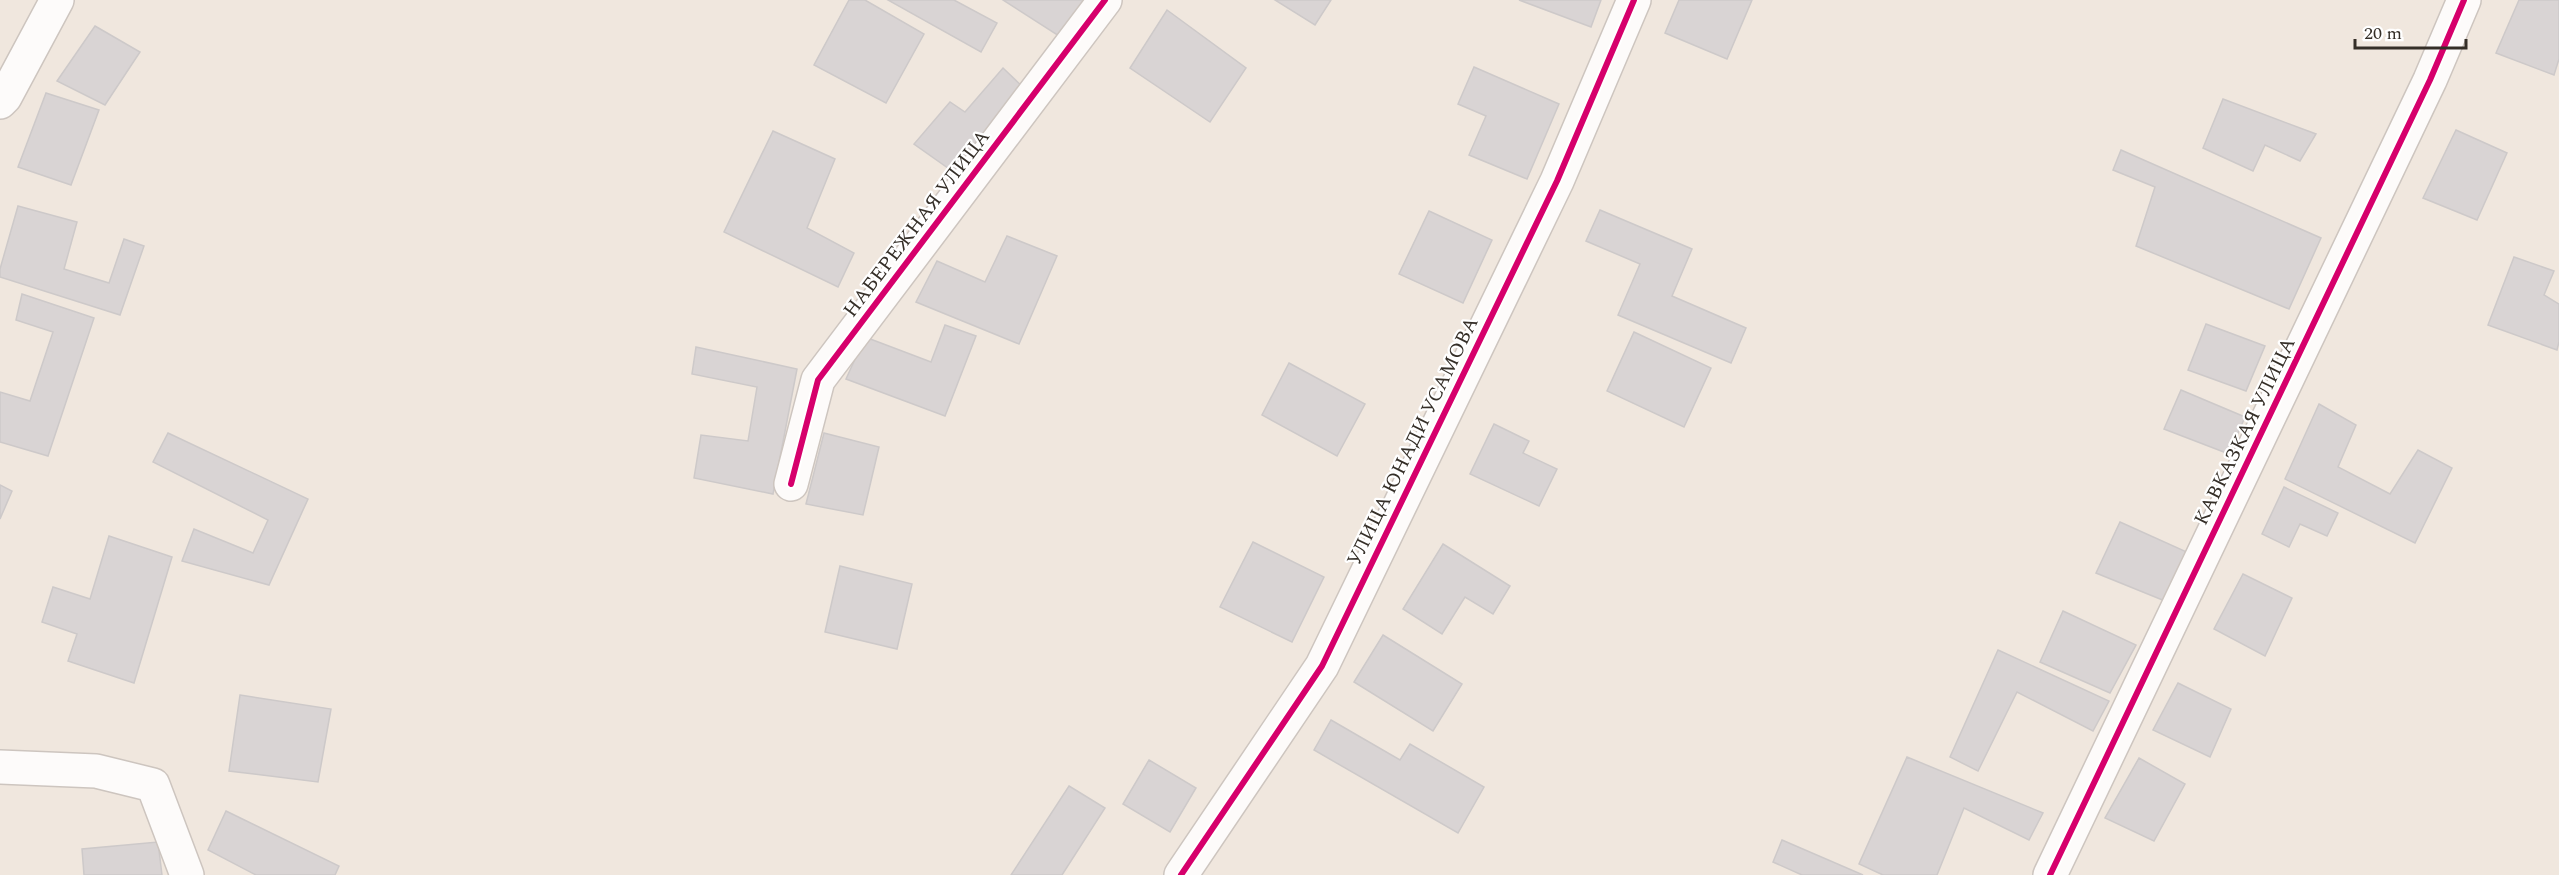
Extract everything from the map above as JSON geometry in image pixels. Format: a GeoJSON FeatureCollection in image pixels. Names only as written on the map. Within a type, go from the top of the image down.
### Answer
{"type":"FeatureCollection","features":[{"type":"Feature","properties":{"kind":"street"},"geometry":{"type":"LineString","coordinates":[[0,102],[5,97],[57,0]]}},
{"type":"Feature","properties":{"kind":"street","name":"НАБЕРЕЖНАЯ УЛИЦА"},"geometry":{"type":"LineString","coordinates":[[791,484],[818,380],[1105,0]]}},
{"type":"Feature","properties":{"kind":"street","name":"УЛИЦА ЮНАДИ УСАМОВА"},"geometry":{"type":"LineString","coordinates":[[1181,875],[1322,666],[1557,181],[1634,0]]}},
{"type":"Feature","properties":{"kind":"street","name":"КАВКАЗКАЯ УЛИЦА"},"geometry":{"type":"LineString","coordinates":[[2050,875],[2430,80],[2464,0]]}},
{"type":"Feature","properties":{"kind":"street"},"geometry":{"type":"LineString","coordinates":[[0,767],[96,771],[153,785],[187,875]]}},
{"type":"Feature","properties":{"kind":"building"},"geometry":{"type":"Polygon","coordinates":[[[849,0],[865,0],[924,34],[886,103],[814,65],[849,0]]]}},
{"type":"Feature","properties":{"kind":"building"},"geometry":{"type":"Polygon","coordinates":[[[888,0],[954,0],[997,23],[981,52],[888,0]]]}},
{"type":"Feature","properties":{"kind":"building"},"geometry":{"type":"Polygon","coordinates":[[[1003,0],[1085,0],[1059,36],[1003,0]]]}},
{"type":"Feature","properties":{"kind":"building"},"geometry":{"type":"Polygon","coordinates":[[[1275,0],[1331,0],[1315,25],[1275,0]]]}},
{"type":"Feature","properties":{"kind":"building"},"geometry":{"type":"Polygon","coordinates":[[[1519,0],[1601,0],[1591,27],[1519,0]]]}},
{"type":"Feature","properties":{"kind":"building"},"geometry":{"type":"Polygon","coordinates":[[[1679,0],[1752,0],[1727,59],[1665,33],[1679,0]]]}},
{"type":"Feature","properties":{"kind":"building"},"geometry":{"type":"Polygon","coordinates":[[[2519,0],[2559,0],[2559,59],[2554,75],[2496,53],[2519,0]]]}},
{"type":"Feature","properties":{"kind":"building"},"geometry":{"type":"Polygon","coordinates":[[[1167,10],[1246,68],[1210,122],[1130,68],[1167,10]]]}},
{"type":"Feature","properties":{"kind":"building"},"geometry":{"type":"Polygon","coordinates":[[[95,26],[140,52],[105,105],[57,81],[95,26]]]}},
{"type":"Feature","properties":{"kind":"building"},"geometry":{"type":"Polygon","coordinates":[[[1474,67],[1559,104],[1527,179],[1469,155],[1486,116],[1458,104],[1474,67]]]}},
{"type":"Feature","properties":{"kind":"building"},"geometry":{"type":"Polygon","coordinates":[[[1003,68],[1027,91],[955,173],[914,144],[950,102],[965,112],[1003,68]]]}},
{"type":"Feature","properties":{"kind":"building"},"geometry":{"type":"Polygon","coordinates":[[[46,93],[99,110],[71,185],[18,167],[46,93]]]}},
{"type":"Feature","properties":{"kind":"building"},"geometry":{"type":"Polygon","coordinates":[[[2223,99],[2316,134],[2300,161],[2265,145],[2253,171],[2203,148],[2223,99]]]}},
{"type":"Feature","properties":{"kind":"building"},"geometry":{"type":"Polygon","coordinates":[[[2456,130],[2507,153],[2477,220],[2423,198],[2456,130]]]}},
{"type":"Feature","properties":{"kind":"building"},"geometry":{"type":"Polygon","coordinates":[[[773,131],[835,159],[807,228],[854,253],[838,287],[724,232],[773,131]]]}},
{"type":"Feature","properties":{"kind":"building"},"geometry":{"type":"Polygon","coordinates":[[[2121,150],[2321,238],[2289,309],[2136,246],[2155,187],[2113,170],[2121,150]]]}},
{"type":"Feature","properties":{"kind":"building"},"geometry":{"type":"Polygon","coordinates":[[[18,206],[77,222],[64,269],[109,283],[124,239],[144,246],[120,315],[0,277],[0,269],[18,206]]]}},
{"type":"Feature","properties":{"kind":"building"},"geometry":{"type":"Polygon","coordinates":[[[1600,210],[1692,249],[1672,296],[1746,328],[1731,363],[1618,315],[1640,264],[1586,241],[1600,210]]]}},
{"type":"Feature","properties":{"kind":"building"},"geometry":{"type":"Polygon","coordinates":[[[1429,211],[1492,240],[1463,303],[1399,274],[1429,211]]]}},
{"type":"Feature","properties":{"kind":"building"},"geometry":{"type":"Polygon","coordinates":[[[1007,236],[1057,256],[1019,344],[916,302],[937,261],[985,282],[1007,236]]]}},
{"type":"Feature","properties":{"kind":"building"},"geometry":{"type":"Polygon","coordinates":[[[2514,257],[2554,271],[2544,295],[2559,304],[2557,350],[2488,325],[2514,257]]]}},
{"type":"Feature","properties":{"kind":"building"},"geometry":{"type":"Polygon","coordinates":[[[22,294],[94,318],[48,456],[0,442],[0,392],[30,401],[53,332],[16,320],[22,294]]]}},
{"type":"Feature","properties":{"kind":"building"},"geometry":{"type":"Polygon","coordinates":[[[2206,324],[2265,346],[2246,391],[2188,370],[2206,324]]]}},
{"type":"Feature","properties":{"kind":"building"},"geometry":{"type":"Polygon","coordinates":[[[945,325],[976,336],[945,416],[846,379],[865,337],[931,362],[945,325]]]}},
{"type":"Feature","properties":{"kind":"building"},"geometry":{"type":"Polygon","coordinates":[[[1634,332],[1711,368],[1684,427],[1607,391],[1634,332]]]}},
{"type":"Feature","properties":{"kind":"building"},"geometry":{"type":"Polygon","coordinates":[[[696,347],[797,369],[773,494],[694,478],[701,435],[748,441],[757,387],[692,374],[696,347]]]}},
{"type":"Feature","properties":{"kind":"building"},"geometry":{"type":"Polygon","coordinates":[[[1289,363],[1365,404],[1337,456],[1262,415],[1289,363]]]}},
{"type":"Feature","properties":{"kind":"building"},"geometry":{"type":"Polygon","coordinates":[[[2181,390],[2245,417],[2229,454],[2164,429],[2181,390]]]}},
{"type":"Feature","properties":{"kind":"building"},"geometry":{"type":"Polygon","coordinates":[[[2319,404],[2356,425],[2338,467],[2390,494],[2418,450],[2452,468],[2415,543],[2285,479],[2319,404]]]}},
{"type":"Feature","properties":{"kind":"building"},"geometry":{"type":"Polygon","coordinates":[[[1494,424],[1529,441],[1523,453],[1557,469],[1539,506],[1470,474],[1494,424]]]}},
{"type":"Feature","properties":{"kind":"building"},"geometry":{"type":"Polygon","coordinates":[[[168,433],[308,499],[269,585],[182,561],[194,529],[253,553],[268,520],[153,462],[168,433]]]}},
{"type":"Feature","properties":{"kind":"building"},"geometry":{"type":"Polygon","coordinates":[[[824,433],[879,447],[863,515],[806,504],[824,433]]]}},
{"type":"Feature","properties":{"kind":"building"},"geometry":{"type":"Polygon","coordinates":[[[0,485],[12,491],[0,519],[0,485]]]}},
{"type":"Feature","properties":{"kind":"building"},"geometry":{"type":"Polygon","coordinates":[[[2284,487],[2338,513],[2327,536],[2300,524],[2289,547],[2262,534],[2284,487]]]}},
{"type":"Feature","properties":{"kind":"building"},"geometry":{"type":"Polygon","coordinates":[[[2120,522],[2189,553],[2165,601],[2096,573],[2120,522]]]}},
{"type":"Feature","properties":{"kind":"building"},"geometry":{"type":"Polygon","coordinates":[[[109,536],[172,557],[134,683],[68,661],[77,634],[42,622],[53,587],[90,599],[109,536]]]}},
{"type":"Feature","properties":{"kind":"building"},"geometry":{"type":"Polygon","coordinates":[[[1253,542],[1324,577],[1292,642],[1220,607],[1253,542]]]}},
{"type":"Feature","properties":{"kind":"building"},"geometry":{"type":"Polygon","coordinates":[[[1443,544],[1510,586],[1493,614],[1465,597],[1442,634],[1403,609],[1443,544]]]}},
{"type":"Feature","properties":{"kind":"building"},"geometry":{"type":"Polygon","coordinates":[[[840,566],[912,584],[897,649],[825,632],[840,566]]]}},
{"type":"Feature","properties":{"kind":"building"},"geometry":{"type":"Polygon","coordinates":[[[2243,574],[2292,598],[2265,656],[2214,629],[2243,574]]]}},
{"type":"Feature","properties":{"kind":"building"},"geometry":{"type":"Polygon","coordinates":[[[2063,611],[2136,645],[2110,693],[2040,662],[2063,611]]]}},
{"type":"Feature","properties":{"kind":"building"},"geometry":{"type":"Polygon","coordinates":[[[1383,635],[1462,684],[1433,731],[1354,682],[1383,635]]]}},
{"type":"Feature","properties":{"kind":"building"},"geometry":{"type":"Polygon","coordinates":[[[1998,650],[2109,701],[2093,731],[2017,692],[1978,771],[1950,757],[1998,650]]]}},
{"type":"Feature","properties":{"kind":"building"},"geometry":{"type":"Polygon","coordinates":[[[2178,683],[2231,709],[2210,757],[2153,730],[2178,683]]]}},
{"type":"Feature","properties":{"kind":"building"},"geometry":{"type":"Polygon","coordinates":[[[240,695],[331,709],[318,782],[229,771],[240,695]]]}},
{"type":"Feature","properties":{"kind":"building"},"geometry":{"type":"Polygon","coordinates":[[[1331,720],[1400,760],[1410,744],[1484,787],[1458,833],[1314,750],[1331,720]]]}},
{"type":"Feature","properties":{"kind":"building"},"geometry":{"type":"Polygon","coordinates":[[[1907,757],[2043,813],[2029,840],[1964,808],[1937,875],[1883,875],[1859,864],[1907,757]]]}},
{"type":"Feature","properties":{"kind":"building"},"geometry":{"type":"Polygon","coordinates":[[[2139,758],[2185,784],[2154,841],[2105,818],[2139,758]]]}},
{"type":"Feature","properties":{"kind":"building"},"geometry":{"type":"Polygon","coordinates":[[[1149,760],[1196,788],[1170,832],[1123,804],[1149,760]]]}},
{"type":"Feature","properties":{"kind":"building"},"geometry":{"type":"Polygon","coordinates":[[[1069,786],[1105,808],[1062,875],[1011,875],[1069,786]]]}},
{"type":"Feature","properties":{"kind":"building"},"geometry":{"type":"Polygon","coordinates":[[[226,811],[339,866],[335,875],[256,875],[208,850],[226,811]]]}},
{"type":"Feature","properties":{"kind":"building"},"geometry":{"type":"Polygon","coordinates":[[[1782,840],[1863,875],[1802,875],[1773,862],[1782,840]]]}},
{"type":"Feature","properties":{"kind":"building"},"geometry":{"type":"Polygon","coordinates":[[[158,842],[162,875],[84,875],[82,849],[158,842]]]}},
{"type":"Feature","properties":{"kind":"cycle path"},"geometry":{"type":"LineString","coordinates":[[791,484],[818,380],[1105,0]]}},
{"type":"Feature","properties":{"kind":"cycle path"},"geometry":{"type":"LineString","coordinates":[[1181,875],[1322,666],[1557,181],[1634,0]]}},
{"type":"Feature","properties":{"kind":"cycle path"},"geometry":{"type":"LineString","coordinates":[[2050,875],[2430,80],[2464,0]]}}]}
